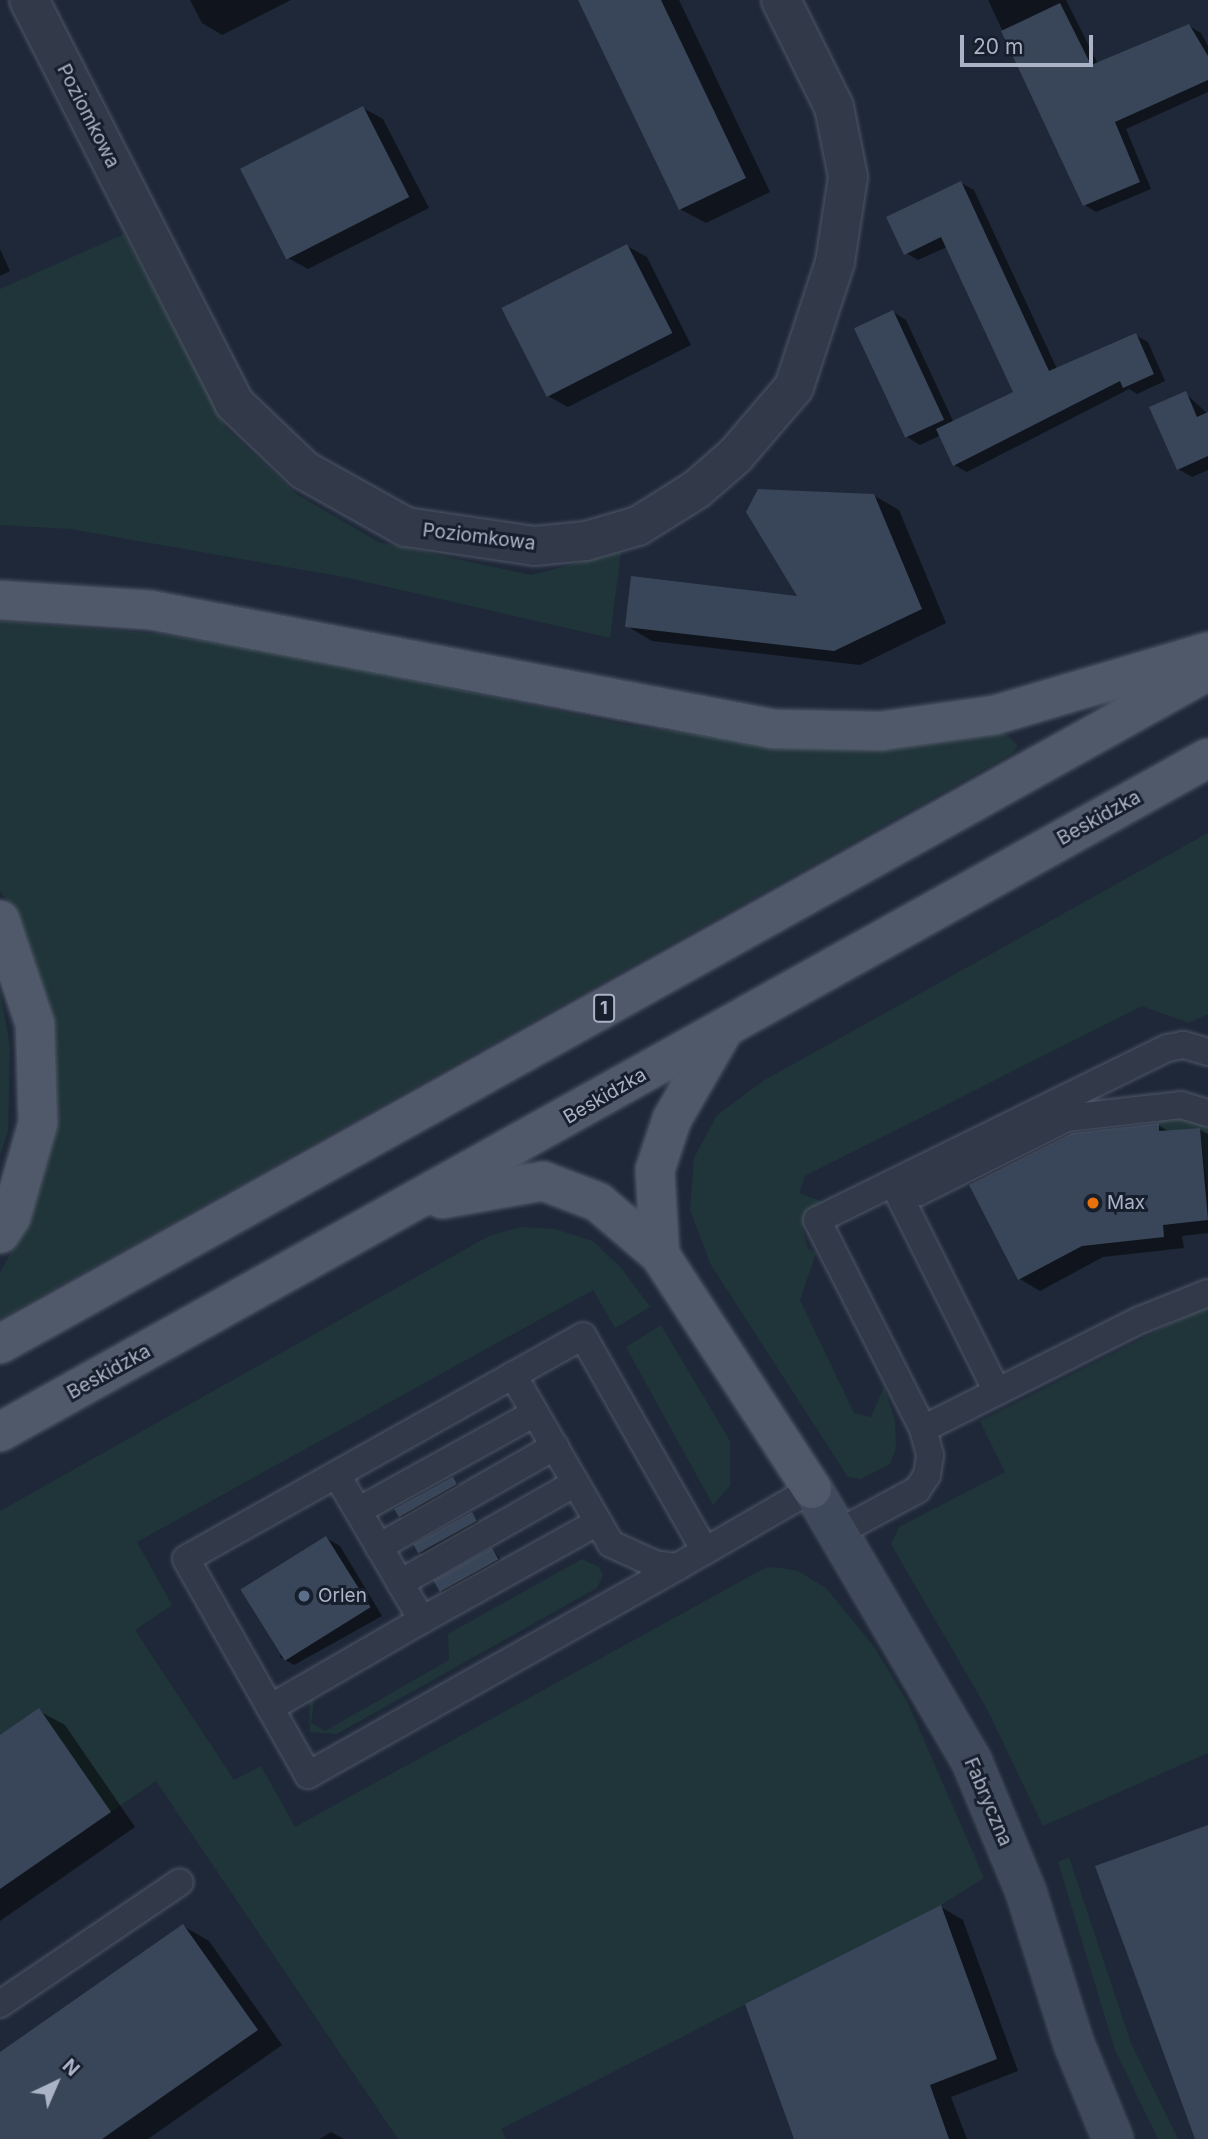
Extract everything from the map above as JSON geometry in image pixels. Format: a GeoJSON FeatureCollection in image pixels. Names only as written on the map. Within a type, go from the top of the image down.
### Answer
{"type":"FeatureCollection","features":[{"type":"Feature","properties":{"kind":"main road"},"geometry":{"type":"LineString","coordinates":[[0,600],[150,610],[774,729],[881,731],[995,715],[1208,652]]}},
{"type":"Feature","properties":{"kind":"main road","name":"1"},"geometry":{"type":"LineString","coordinates":[[0,1344],[1208,671]]}},
{"type":"Feature","properties":{"kind":"main road","name":"Beskidzka"},"geometry":{"type":"LineString","coordinates":[[0,1432],[1208,758]]}},
{"type":"Feature","properties":{"kind":"main road"},"geometry":{"type":"LineString","coordinates":[[0,920],[35,1024],[38,1123],[11,1217],[0,1234]]}},
{"type":"Feature","properties":{"kind":"main road"},"geometry":{"type":"LineString","coordinates":[[660,1255],[655,1170],[672,1119],[725,1028]]}},
{"type":"Feature","properties":{"kind":"main road"},"geometry":{"type":"LineString","coordinates":[[412,1204],[543,1181],[598,1202],[660,1255],[812,1489]]}},
{"type":"Feature","properties":{"kind":"main road","name":"Fabryczna"},"geometry":{"type":"LineString","coordinates":[[812,1489],[972,1762],[1026,1892],[1074,2044],[1113,2139]]}},
{"type":"Feature","properties":{"kind":"street","name":"Poziomkowa"},"geometry":{"type":"LineString","coordinates":[[29,0],[234,403],[304,470],[406,527],[535,546],[586,541],[638,526],[697,489],[735,456],[794,387],[835,262],[848,177],[834,107],[782,0]]}},
{"type":"Feature","properties":{"kind":"lane"},"geometry":{"type":"LineString","coordinates":[[839,1532],[917,1490],[927,1475],[930,1455],[923,1429],[817,1220],[893,1182],[919,1192],[1167,1048],[1183,1045],[1208,1052]]}},
{"type":"Feature","properties":{"kind":"lane"},"geometry":{"type":"LineString","coordinates":[[1052,1115],[1067,1118],[1181,1105],[1208,1114]]}},
{"type":"Feature","properties":{"kind":"lane"},"geometry":{"type":"LineString","coordinates":[[893,1182],[997,1392]]}},
{"type":"Feature","properties":{"kind":"lane"},"geometry":{"type":"LineString","coordinates":[[1140,1320],[1208,1274]]}},
{"type":"Feature","properties":{"kind":"lane"},"geometry":{"type":"LineString","coordinates":[[923,1429],[1140,1320],[1208,1293]]}},
{"type":"Feature","properties":{"kind":"lane"},"geometry":{"type":"LineString","coordinates":[[705,1551],[583,1336],[186,1559],[308,1774],[677,1567],[705,1551],[812,1489]]}},
{"type":"Feature","properties":{"kind":"lane"},"geometry":{"type":"LineString","coordinates":[[513,1375],[611,1544],[655,1564],[677,1567]]}},
{"type":"Feature","properties":{"kind":"lane"},"geometry":{"type":"LineString","coordinates":[[358,1511],[535,1413]]}},
{"type":"Feature","properties":{"kind":"lane"},"geometry":{"type":"LineString","coordinates":[[379,1547],[555,1446]]}},
{"type":"Feature","properties":{"kind":"lane"},"geometry":{"type":"LineString","coordinates":[[337,1475],[422,1620]]}},
{"type":"Feature","properties":{"kind":"lane"},"geometry":{"type":"LineString","coordinates":[[400,1583],[575,1483]]}},
{"type":"Feature","properties":{"kind":"lane"},"geometry":{"type":"LineString","coordinates":[[270,1708],[598,1522]]}},
{"type":"Feature","properties":{"kind":"lane"},"geometry":{"type":"LineString","coordinates":[[0,2004],[180,1882]]}},
{"type":"Feature","properties":{"kind":"green space"},"geometry":{"type":"Polygon","coordinates":[[[124,234],[226,428],[298,495],[379,542],[531,575],[621,552],[610,638],[344,577],[70,529],[0,525],[0,289],[124,234]]]}},
{"type":"Feature","properties":{"kind":"green space"},"geometry":{"type":"Polygon","coordinates":[[[0,621],[160,634],[272,651],[627,725],[763,744],[918,746],[994,731],[1006,734],[1018,746],[1013,753],[0,1319],[0,1273],[25,1224],[53,1127],[49,1004],[15,911],[0,891],[0,621]]]}},
{"type":"Feature","properties":{"kind":"green space"},"geometry":{"type":"Polygon","coordinates":[[[1208,833],[1208,1014],[1189,1023],[1142,1006],[805,1176],[799,1193],[828,1204],[802,1227],[808,1248],[816,1253],[800,1300],[854,1413],[871,1417],[884,1387],[895,1420],[896,1448],[890,1464],[861,1479],[848,1477],[711,1265],[690,1210],[694,1158],[717,1115],[763,1081],[1208,833]]]}},
{"type":"Feature","properties":{"kind":"green space"},"geometry":{"type":"Polygon","coordinates":[[[0,989],[10,1046],[8,1131],[0,1155],[0,989]]]}},
{"type":"Feature","properties":{"kind":"green space"},"geometry":{"type":"Polygon","coordinates":[[[1158,1118],[1194,1119],[1208,1126],[1208,1192],[1200,1128],[1159,1131],[1158,1118]]]}},
{"type":"Feature","properties":{"kind":"green space"},"geometry":{"type":"Polygon","coordinates":[[[521,1227],[555,1229],[593,1241],[622,1269],[650,1307],[615,1328],[593,1290],[137,1542],[172,1605],[135,1630],[234,1780],[261,1766],[295,1827],[767,1567],[782,1568],[798,1571],[826,1588],[875,1648],[907,1701],[984,1878],[941,1905],[501,2129],[506,2139],[398,2139],[156,1781],[111,1812],[0,1735],[0,1511],[489,1236],[521,1227]]]}},
{"type":"Feature","properties":{"kind":"green space"},"geometry":{"type":"Polygon","coordinates":[[[1208,1305],[1208,1753],[1043,1826],[987,1709],[891,1544],[899,1527],[1005,1472],[980,1421],[1208,1305]]]}},
{"type":"Feature","properties":{"kind":"green space"},"geometry":{"type":"Polygon","coordinates":[[[661,1325],[730,1441],[730,1486],[713,1505],[626,1347],[661,1325]]]}},
{"type":"Feature","properties":{"kind":"green space"},"geometry":{"type":"Polygon","coordinates":[[[582,1559],[599,1567],[603,1575],[597,1588],[337,1734],[310,1732],[309,1699],[315,1696],[311,1723],[325,1731],[449,1660],[448,1634],[582,1559]]]}},
{"type":"Feature","properties":{"kind":"green space"},"geometry":{"type":"Polygon","coordinates":[[[1069,1857],[1131,2043],[1178,2139],[1158,2139],[1115,2050],[1058,1862],[1069,1857]]]}},
{"type":"Feature","properties":{"kind":"building"},"geometry":{"type":"Polygon","coordinates":[[[578,0],[661,0],[746,178],[679,210],[578,0]]]}},
{"type":"Feature","properties":{"kind":"building"},"geometry":{"type":"Polygon","coordinates":[[[1060,3],[1091,65],[1189,24],[1208,56],[1208,80],[1115,122],[1140,182],[1083,206],[1001,31],[1060,3]]]}},
{"type":"Feature","properties":{"kind":"building"},"geometry":{"type":"Polygon","coordinates":[[[363,106],[409,197],[286,260],[240,169],[363,106]]]}},
{"type":"Feature","properties":{"kind":"building"},"geometry":{"type":"Polygon","coordinates":[[[961,181],[1049,371],[1136,333],[1154,374],[1123,388],[1120,381],[953,466],[936,429],[1013,392],[941,237],[904,255],[886,217],[961,181]]]}},
{"type":"Feature","properties":{"kind":"building"},"geometry":{"type":"Polygon","coordinates":[[[627,244],[672,333],[547,397],[501,308],[627,244]]]}},
{"type":"Feature","properties":{"kind":"building"},"geometry":{"type":"Polygon","coordinates":[[[893,310],[944,420],[905,438],[854,328],[893,310]]]}},
{"type":"Feature","properties":{"kind":"building"},"geometry":{"type":"Polygon","coordinates":[[[1186,391],[1197,417],[1208,412],[1208,456],[1177,470],[1149,407],[1186,391]]]}},
{"type":"Feature","properties":{"kind":"building"},"geometry":{"type":"Polygon","coordinates":[[[758,489],[874,494],[922,609],[834,651],[625,627],[631,576],[797,596],[746,512],[758,489]]]}},
{"type":"Feature","properties":{"kind":"building","name":"Max"},"geometry":{"type":"Polygon","coordinates":[[[1159,1123],[1159,1131],[1200,1128],[1208,1220],[1163,1225],[1164,1237],[1082,1246],[1018,1280],[969,1185],[1072,1133],[1159,1123]]]}},
{"type":"Feature","properties":{"kind":"building"},"geometry":{"type":"Polygon","coordinates":[[[453,1477],[457,1484],[399,1517],[394,1509],[453,1477]]]}},
{"type":"Feature","properties":{"kind":"building"},"geometry":{"type":"Polygon","coordinates":[[[472,1512],[477,1521],[418,1553],[413,1544],[472,1512]]]}},
{"type":"Feature","properties":{"kind":"building","name":"Orlen"},"geometry":{"type":"Polygon","coordinates":[[[326,1536],[371,1607],[285,1661],[240,1590],[326,1536]]]}},
{"type":"Feature","properties":{"kind":"building"},"geometry":{"type":"Polygon","coordinates":[[[492,1548],[498,1559],[440,1592],[433,1580],[492,1548]]]}},
{"type":"Feature","properties":{"kind":"building"},"geometry":{"type":"Polygon","coordinates":[[[39,1708],[111,1812],[0,1889],[0,1735],[39,1708]]]}},
{"type":"Feature","properties":{"kind":"building"},"geometry":{"type":"Polygon","coordinates":[[[1208,1825],[1208,2139],[1195,2139],[1095,1866],[1208,1825]]]}},
{"type":"Feature","properties":{"kind":"building"},"geometry":{"type":"Polygon","coordinates":[[[941,1905],[997,2059],[930,2085],[949,2139],[794,2139],[745,2004],[941,1905]]]}},
{"type":"Feature","properties":{"kind":"building"},"geometry":{"type":"Polygon","coordinates":[[[183,1924],[258,2030],[102,2139],[0,2139],[0,2052],[183,1924]]]}},
{"type":"Feature","properties":{"kind":"place","name":"Max"},"geometry":{"type":"Point","coordinates":[1093,1203]}},
{"type":"Feature","properties":{"kind":"place","name":"Orlen"},"geometry":{"type":"Point","coordinates":[304,1596]}}]}
